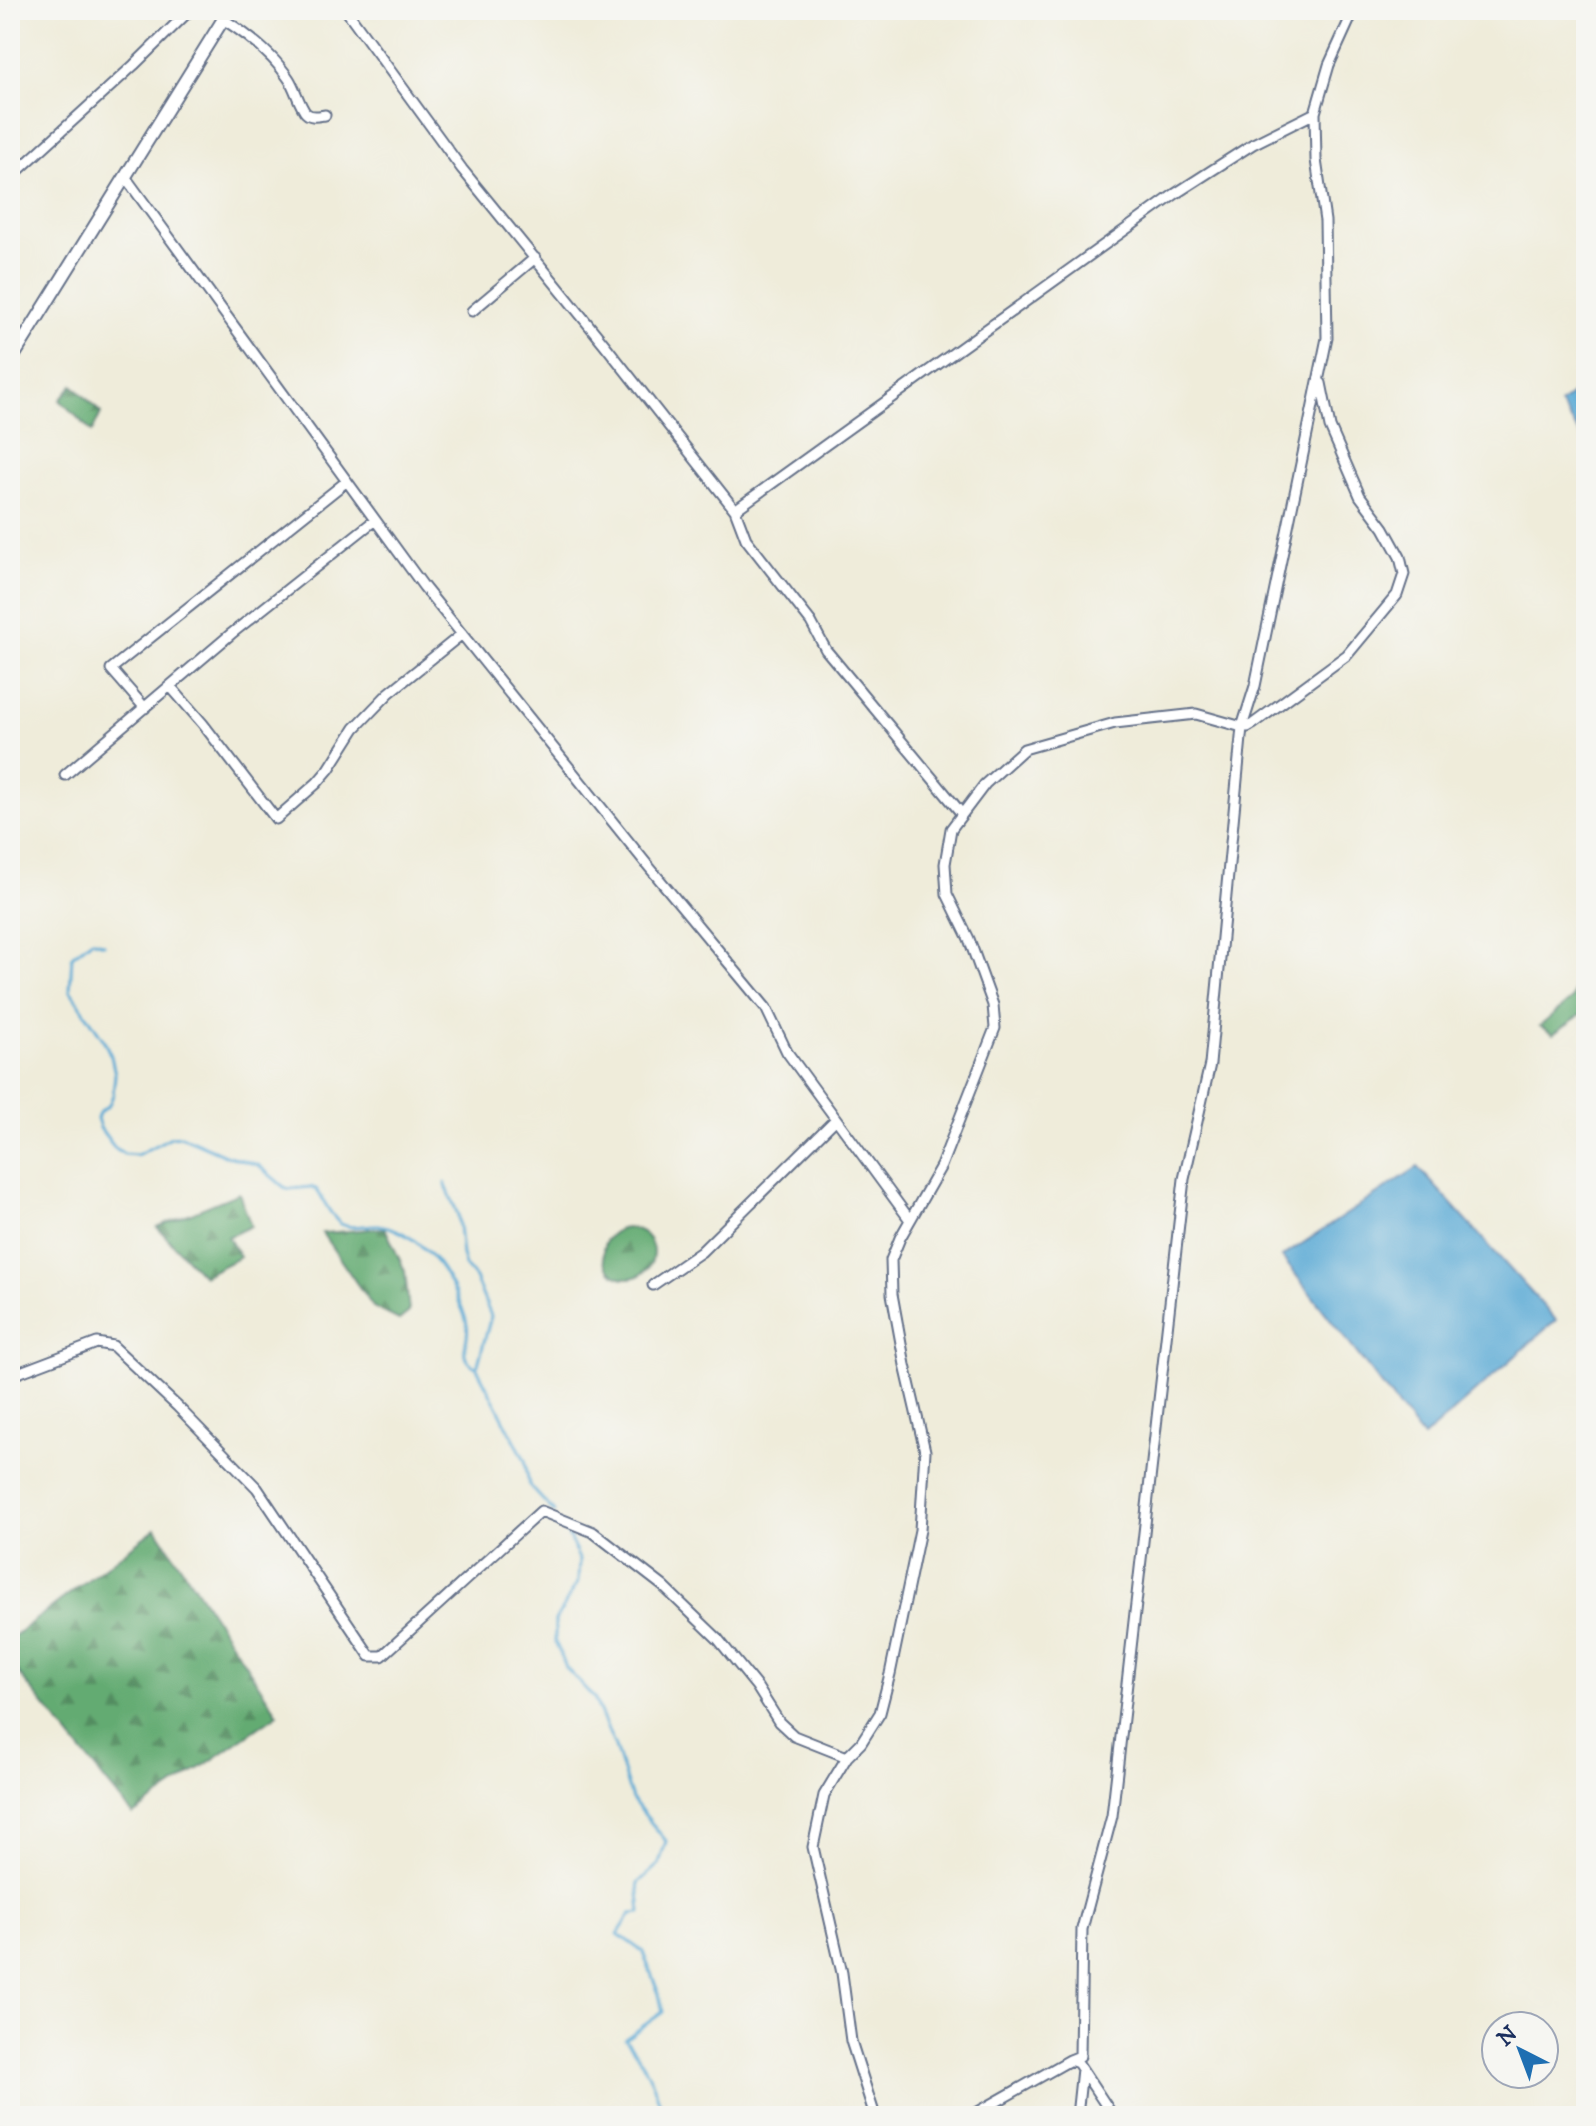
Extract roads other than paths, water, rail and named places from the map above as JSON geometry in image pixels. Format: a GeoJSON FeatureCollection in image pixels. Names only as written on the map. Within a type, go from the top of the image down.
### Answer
{"type":"FeatureCollection","features":[{"type":"Feature","properties":{"kind":"street"},"geometry":{"type":"LineString","coordinates":[[10,178],[190,10]]}},
{"type":"Feature","properties":{"kind":"street"},"geometry":{"type":"LineString","coordinates":[[346,10],[462,169],[735,510],[746,539],[811,622],[826,650],[962,814]]}},
{"type":"Feature","properties":{"kind":"street"},"geometry":{"type":"LineString","coordinates":[[971,2116],[1080,2056],[1082,1929],[1112,1816],[1184,1179],[1210,1064],[1242,727],[1255,686],[1327,338],[1325,221],[1316,160],[1315,113],[1329,65],[1354,10]]}},
{"type":"Feature","properties":{"kind":"street"},"geometry":{"type":"LineString","coordinates":[[10,362],[226,14],[279,65],[308,115],[325,115]]}},
{"type":"Feature","properties":{"kind":"street"},"geometry":{"type":"LineString","coordinates":[[735,510],[1175,194],[1253,144],[1315,113]]}},
{"type":"Feature","properties":{"kind":"street"},"geometry":{"type":"LineString","coordinates":[[126,178],[424,587],[766,1008],[787,1052],[910,1220]]}},
{"type":"Feature","properties":{"kind":"street"},"geometry":{"type":"LineString","coordinates":[[472,311],[535,258]]}},
{"type":"Feature","properties":{"kind":"street"},"geometry":{"type":"LineString","coordinates":[[875,2116],[851,2041],[842,1973],[813,1847],[824,1795],[847,1757],[861,1743],[880,1713],[920,1530],[925,1451],[892,1294],[891,1260],[941,1166],[995,1028],[993,1005],[969,939],[947,894],[945,864],[951,829],[985,784],[1024,749],[1115,723],[1196,714],[1248,727],[1347,655],[1397,595],[1404,574],[1400,557],[1384,528],[1360,496],[1330,427],[1320,375]]}},
{"type":"Feature","properties":{"kind":"street"},"geometry":{"type":"LineString","coordinates":[[145,708],[111,669],[347,481]]}},
{"type":"Feature","properties":{"kind":"street"},"geometry":{"type":"LineString","coordinates":[[65,775],[231,634],[375,520]]}},
{"type":"Feature","properties":{"kind":"street"},"geometry":{"type":"LineString","coordinates":[[170,686],[276,819],[317,783],[355,728],[389,693],[462,634]]}},
{"type":"Feature","properties":{"kind":"street"},"geometry":{"type":"LineString","coordinates":[[653,1285],[701,1252],[836,1119]]}},
{"type":"Feature","properties":{"kind":"street"},"geometry":{"type":"LineString","coordinates":[[10,1376],[97,1343],[113,1346],[257,1488],[370,1656],[382,1656],[541,1511],[593,1532],[663,1586],[718,1639],[757,1687],[779,1722],[794,1736],[847,1757]]}},
{"type":"Feature","properties":{"kind":"street"},"geometry":{"type":"LineString","coordinates":[[1070,2060],[1078,2063],[1113,2116]]}},
{"type":"Feature","properties":{"kind":"street"},"geometry":{"type":"LineString","coordinates":[[1077,2116],[1082,2069]]}},
{"type":"Feature","properties":{"kind":"water"},"geometry":{"type":"Polygon","coordinates":[[[1586,383],[1586,443],[1560,404],[1586,383]]]}},
{"type":"Feature","properties":{"kind":"water"},"geometry":{"type":"Polygon","coordinates":[[[1418,1167],[1556,1320],[1423,1438],[1282,1257],[1418,1167]]]}},
{"type":"Feature","properties":{"kind":"waterway"},"geometry":{"type":"LineString","coordinates":[[104,944],[92,940],[72,956],[70,990],[111,1056],[115,1074],[113,1095],[97,1119],[114,1147],[124,1154],[137,1155],[171,1137],[181,1136],[258,1165],[289,1189],[316,1189],[337,1221],[345,1226],[378,1225],[403,1233],[432,1257],[451,1285],[467,1325],[466,1358],[477,1368]]}},
{"type":"Feature","properties":{"kind":"waterway"},"geometry":{"type":"LineString","coordinates":[[445,1183],[458,1215],[465,1266],[475,1278],[491,1316],[477,1368],[525,1460],[529,1485],[554,1512]]}},
{"type":"Feature","properties":{"kind":"waterway"},"geometry":{"type":"LineString","coordinates":[[563,1524],[579,1559],[578,1582],[555,1621],[555,1641],[566,1668],[594,1698],[615,1747],[632,1799],[666,1841],[659,1864],[638,1883],[641,1913],[631,1914],[618,1934],[643,1952],[659,1994],[663,2012],[625,2039],[649,2076],[663,2116]]}}]}
